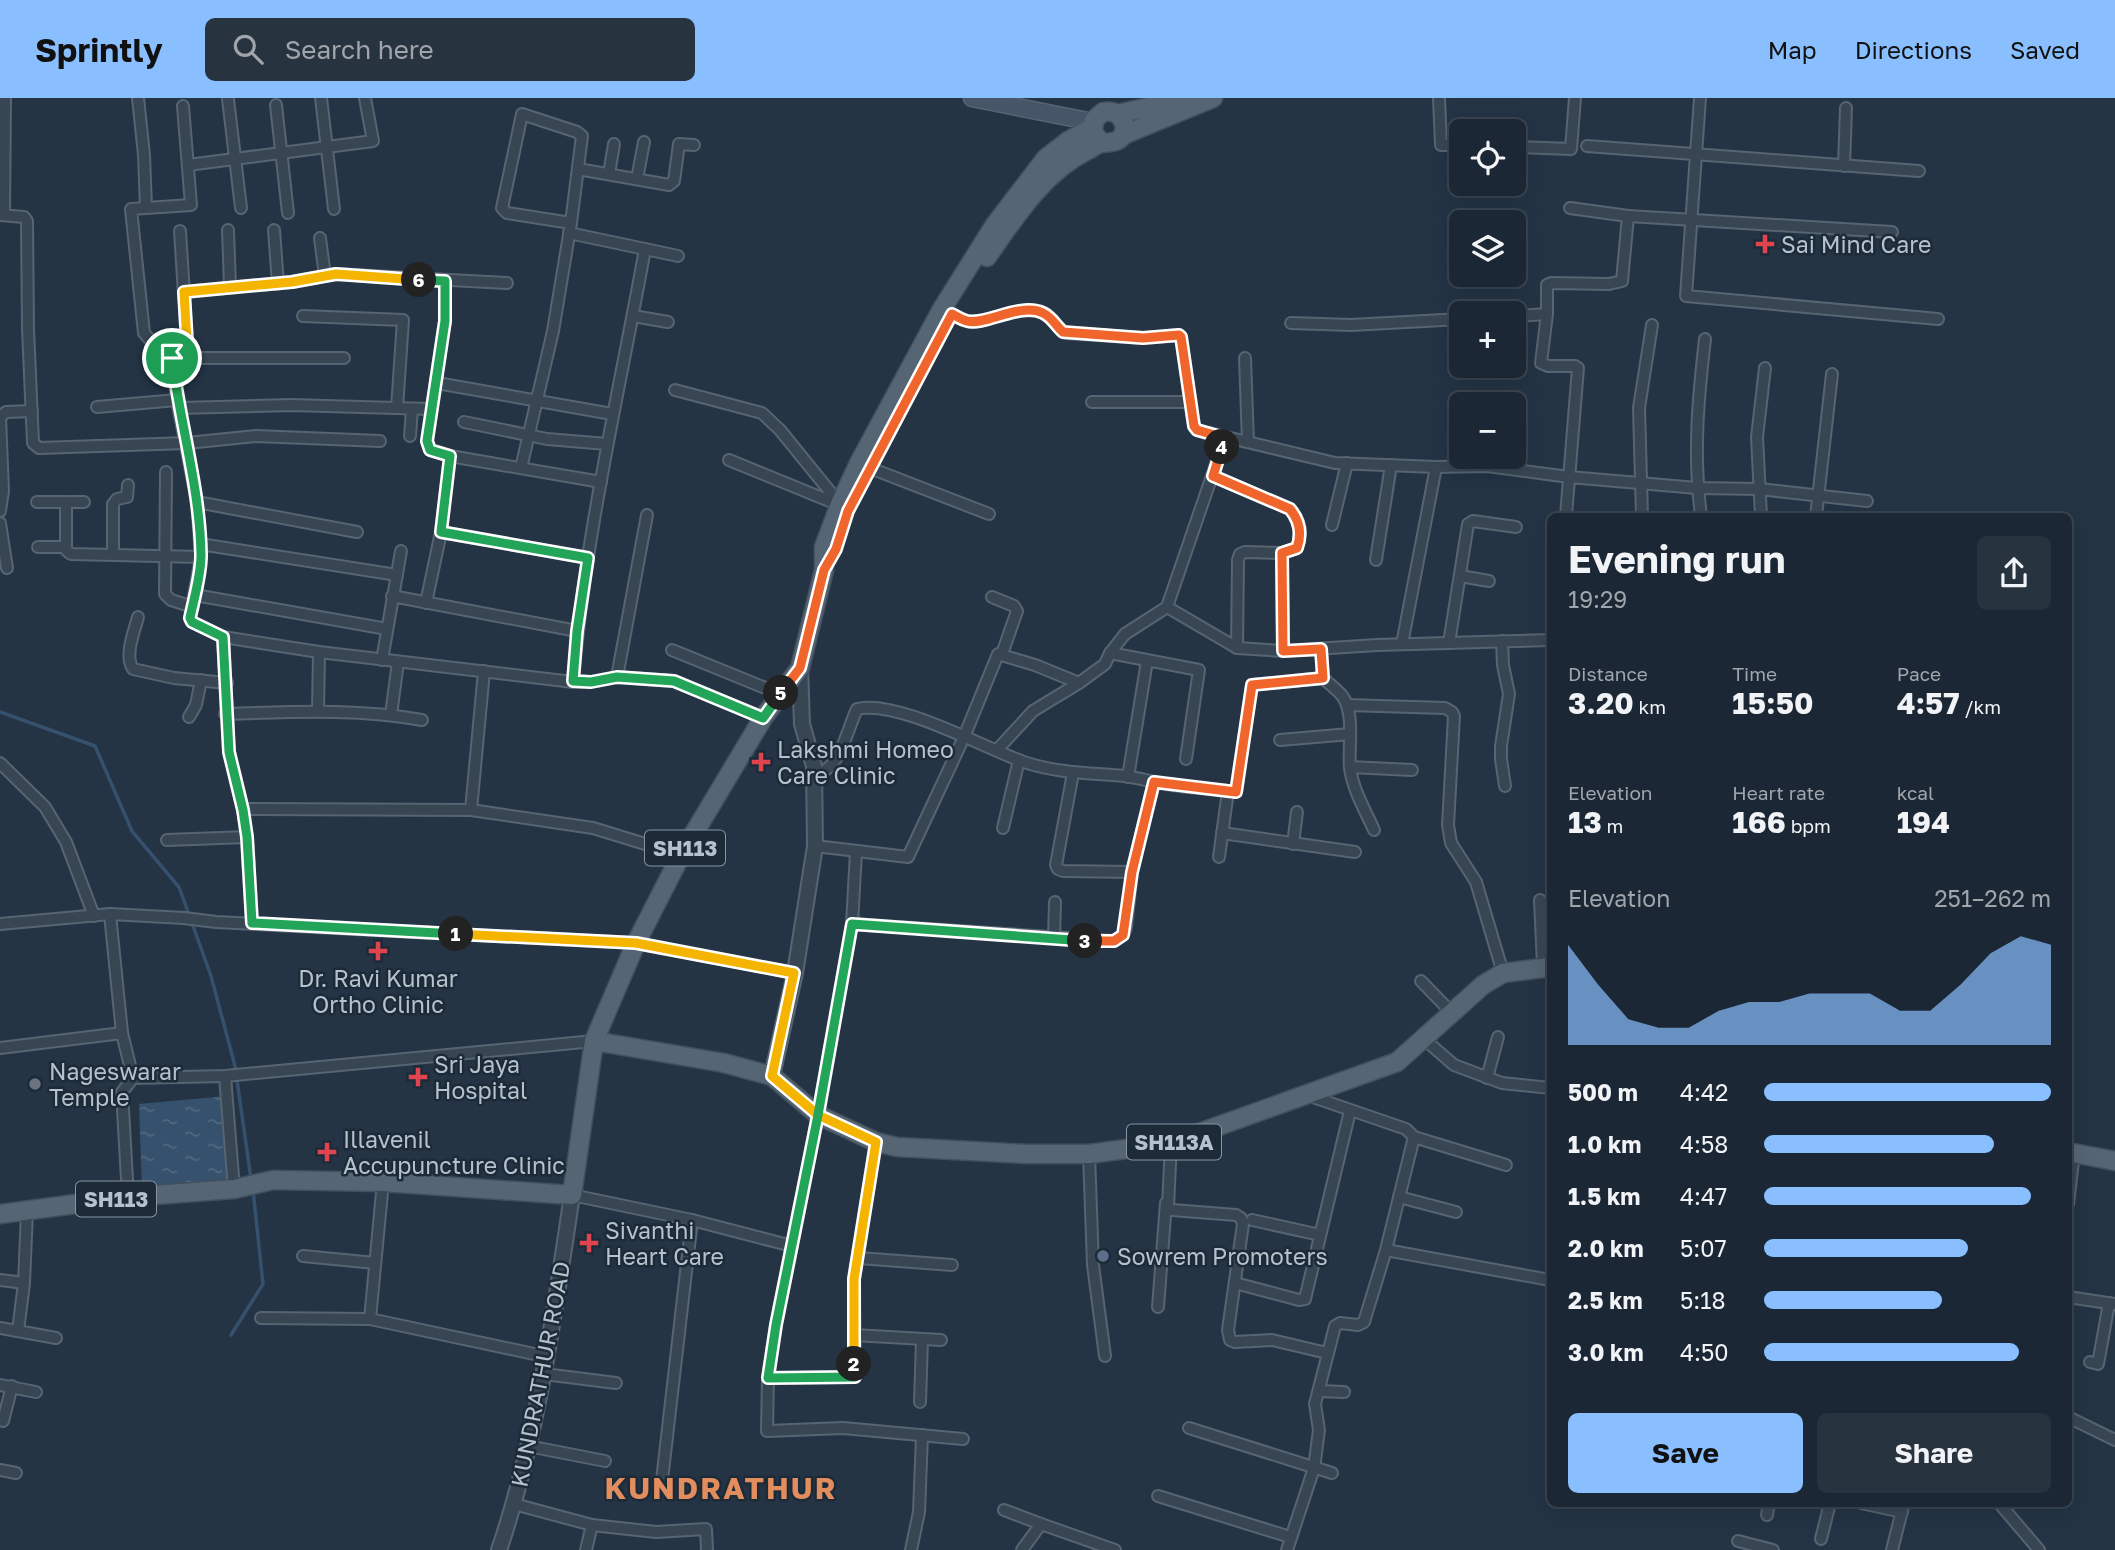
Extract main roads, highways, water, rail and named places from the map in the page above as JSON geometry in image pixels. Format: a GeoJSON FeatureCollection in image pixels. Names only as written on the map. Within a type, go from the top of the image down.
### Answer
{"type":"FeatureCollection","features":[{"type":"Feature","properties":{"kind":"main road"},"geometry":{"type":"LineString","coordinates":[[972,98],[1124,121],[1123,135],[1213,98]]}},
{"type":"Feature","properties":{"kind":"main road","name":"SH113"},"geometry":{"type":"LineString","coordinates":[[0,1214],[128,1197],[233,1189],[272,1180],[383,1182],[572,1195],[594,1041],[636,943],[681,855],[763,718],[800,668],[824,570],[824,547],[844,506],[859,463],[993,226],[1038,167],[1068,141],[1102,119],[1180,98]]}},
{"type":"Feature","properties":{"kind":"main road","name":"SH113"},"geometry":{"type":"LineString","coordinates":[[844,506],[870,468],[947,311]]}},
{"type":"Feature","properties":{"kind":"main road","name":"SH113A"},"geometry":{"type":"LineString","coordinates":[[594,1041],[676,1054],[772,1076],[818,1115],[876,1142],[897,1147],[1027,1154],[1089,1154],[1171,1143],[1396,1062],[1483,985],[1503,974],[1547,967]]}},
{"type":"Feature","properties":{"kind":"main road"},"geometry":{"type":"LineString","coordinates":[[2072,1152],[2115,1161]]}},
{"type":"Feature","properties":{"kind":"water"},"geometry":{"type":"Polygon","coordinates":[[[227,1096],[231,1183],[142,1189],[139,1104],[227,1096]]]}},
{"type":"Feature","properties":{"kind":"waterway"},"geometry":{"type":"LineString","coordinates":[[0,712],[95,746],[132,831],[179,887],[211,976],[235,1066],[251,1179]]}},
{"type":"Feature","properties":{"kind":"waterway"},"geometry":{"type":"LineString","coordinates":[[231,1335],[263,1284],[253,1190]]}},
{"type":"Feature","properties":{"kind":"place","name":"Sai Mind Care"},"geometry":{"type":"Point","coordinates":[1765,244]}},
{"type":"Feature","properties":{"kind":"place","name":"Lakshmi Homeo Care Clinic"},"geometry":{"type":"Point","coordinates":[761,762]}},
{"type":"Feature","properties":{"kind":"place","name":"Dr. Ravi Kumar Ortho Clinic"},"geometry":{"type":"Point","coordinates":[378,951]}},
{"type":"Feature","properties":{"kind":"place","name":"Sri Jaya Hospital"},"geometry":{"type":"Point","coordinates":[418,1077]}},
{"type":"Feature","properties":{"kind":"place","name":"Nageswarar Temple"},"geometry":{"type":"Point","coordinates":[35,1084]}},
{"type":"Feature","properties":{"kind":"place","name":"Illavenil Accupuncture Clinic"},"geometry":{"type":"Point","coordinates":[327,1152]}},
{"type":"Feature","properties":{"kind":"place","name":"Sivanthi Heart Care"},"geometry":{"type":"Point","coordinates":[589,1243]}},
{"type":"Feature","properties":{"kind":"place","name":"Sowrem Promoters"},"geometry":{"type":"Point","coordinates":[1103,1256]}},
{"type":"Feature","properties":{"kind":"district","name":"KUNDRATHUR"},"geometry":{"type":"Point","coordinates":[721,1488]}}]}
